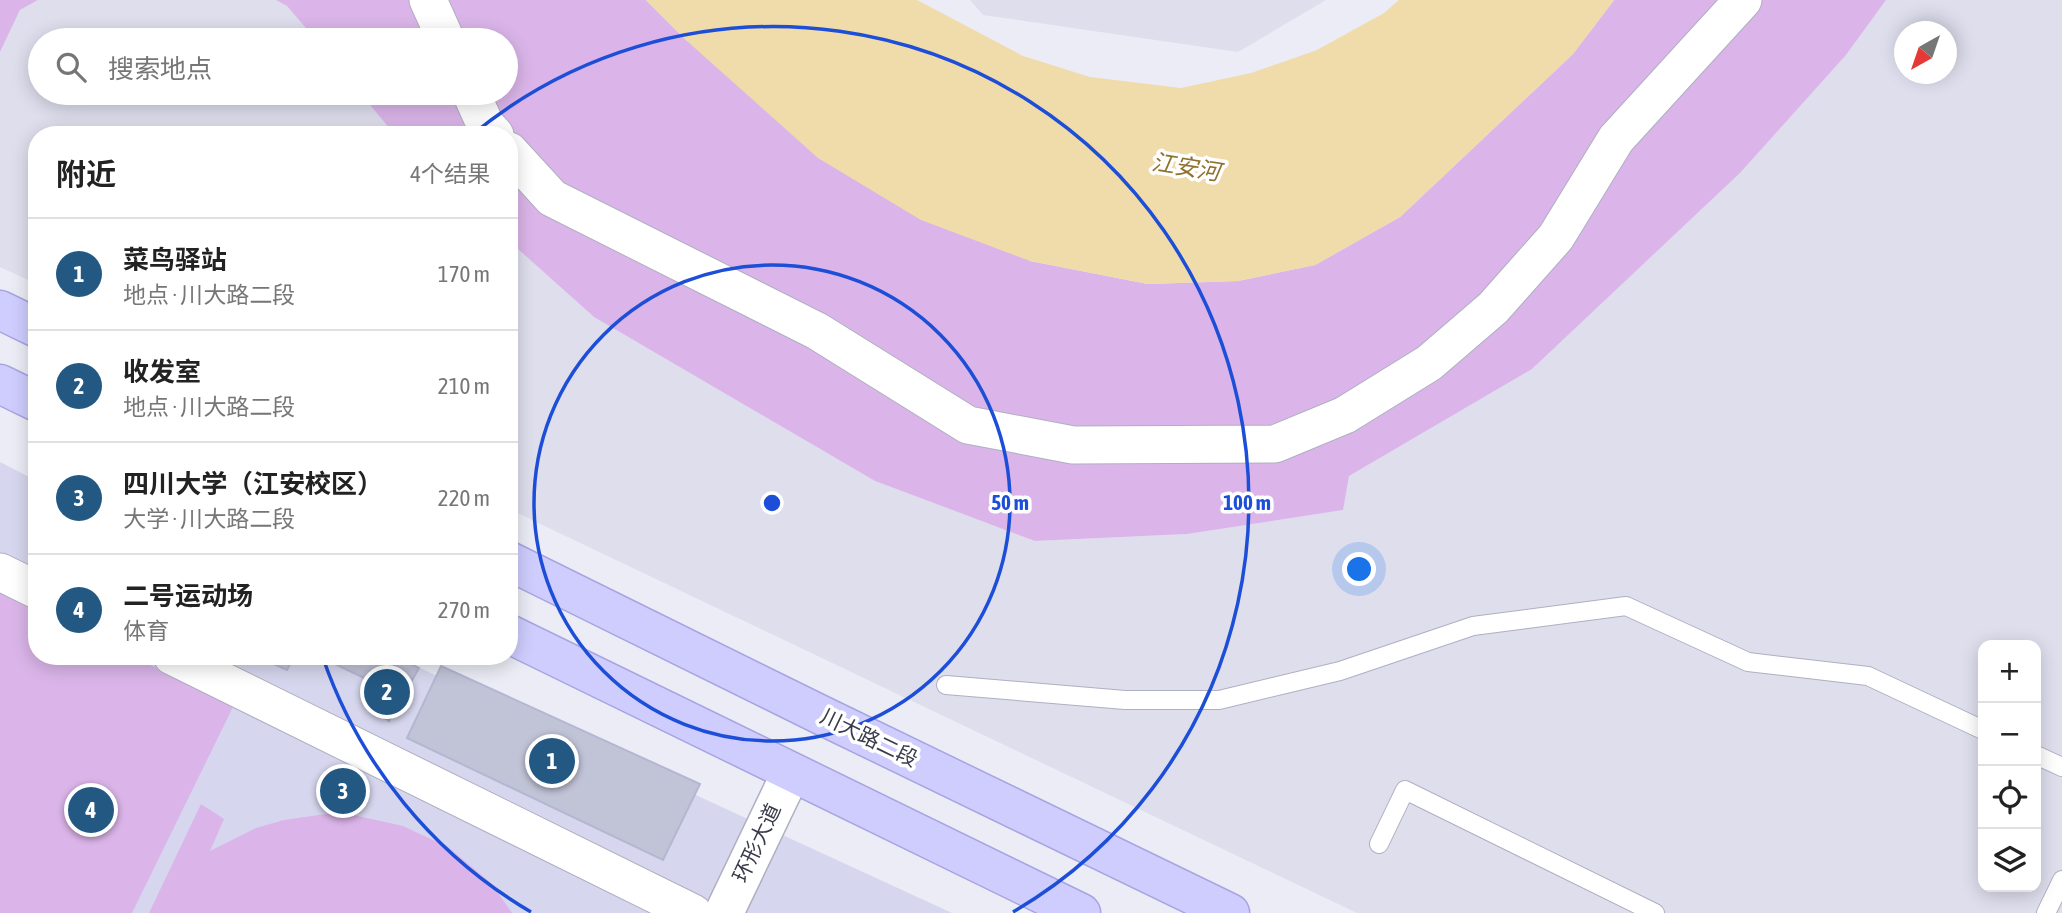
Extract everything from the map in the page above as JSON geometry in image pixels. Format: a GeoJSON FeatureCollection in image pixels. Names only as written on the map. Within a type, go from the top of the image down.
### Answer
{"type":"FeatureCollection","features":[{"type":"Feature","properties":{"kind":"main road"},"geometry":{"type":"LineString","coordinates":[[0,310],[28,324]]}},
{"type":"Feature","properties":{"kind":"main road"},"geometry":{"type":"LineString","coordinates":[[0,384],[28,398]]}},
{"type":"Feature","properties":{"kind":"main road","name":"川大路二段"},"geometry":{"type":"LineString","coordinates":[[518,565],[1230,913]]}},
{"type":"Feature","properties":{"kind":"main road"},"geometry":{"type":"LineString","coordinates":[[518,638],[1081,913]]}},
{"type":"Feature","properties":{"kind":"street"},"geometry":{"type":"LineString","coordinates":[[428,0],[441,28]]}},
{"type":"Feature","properties":{"kind":"street"},"geometry":{"type":"LineString","coordinates":[[518,161],[552,198],[817,331],[968,425],[1073,445],[1275,444],[1345,415],[1429,363],[1493,308],[1556,237],[1616,139],[1743,0]]}},
{"type":"Feature","properties":{"kind":"street"},"geometry":{"type":"LineString","coordinates":[[476,105],[487,126]]}},
{"type":"Feature","properties":{"kind":"street"},"geometry":{"type":"LineString","coordinates":[[0,572],[28,586]]}},
{"type":"Feature","properties":{"kind":"street"},"geometry":{"type":"LineString","coordinates":[[190,665],[693,913]]}},
{"type":"Feature","properties":{"kind":"street","name":"环形大道"},"geometry":{"type":"LineString","coordinates":[[724,913],[791,773]]}},
{"type":"Feature","properties":{"kind":"lane"},"geometry":{"type":"LineString","coordinates":[[946,685],[1125,701],[1220,700],[1340,671],[1473,626],[1626,606],[1748,662],[1868,676],[1978,728]]}},
{"type":"Feature","properties":{"kind":"lane"},"geometry":{"type":"LineString","coordinates":[[2041,757],[2062,767]]}},
{"type":"Feature","properties":{"kind":"lane"},"geometry":{"type":"LineString","coordinates":[[1379,844],[1405,790],[1656,913]]}},
{"type":"Feature","properties":{"kind":"lane"},"geometry":{"type":"LineString","coordinates":[[2046,913],[2062,880]]}},
{"type":"Feature","properties":{"kind":"shaded area"},"geometry":{"type":"Polygon","coordinates":[[[0,0],[38,0],[20,10],[0,52],[0,0]]]}},
{"type":"Feature","properties":{"kind":"shaded area"},"geometry":{"type":"Polygon","coordinates":[[[38,0],[276,0],[287,6],[306,28],[28,28],[28,105],[370,105],[388,126],[28,126],[28,280],[0,267],[0,52],[20,10],[38,0]]]}},
{"type":"Feature","properties":{"kind":"shaded area"},"geometry":{"type":"Polygon","coordinates":[[[276,0],[646,0],[687,41],[1030,261],[1148,284],[1238,281],[1315,265],[1400,217],[1573,54],[1614,0],[1886,0],[1846,55],[1740,173],[1532,369],[1349,476],[1343,510],[1187,534],[1035,541],[875,481],[594,317],[518,249],[518,126],[388,126],[370,105],[518,105],[518,28],[306,28],[287,6],[276,0]]]}},
{"type":"Feature","properties":{"kind":"shaded area"},"geometry":{"type":"Polygon","coordinates":[[[970,0],[1326,0],[1238,52],[983,15],[970,0]]]}},
{"type":"Feature","properties":{"kind":"shaded area"},"geometry":{"type":"Polygon","coordinates":[[[1886,0],[2062,0],[2062,913],[1357,913],[518,513],[518,249],[594,317],[875,481],[1035,541],[1187,534],[1342,510],[1349,476],[1532,369],[1740,173],[1846,55],[1886,0]]]}},
{"type":"Feature","properties":{"kind":"shaded area"},"geometry":{"type":"Polygon","coordinates":[[[0,462],[28,476],[28,665],[414,665],[952,913],[0,913],[0,462]]]}},
{"type":"Feature","properties":{"kind":"shaded area"},"geometry":{"type":"Polygon","coordinates":[[[0,591],[28,605],[28,665],[150,665],[233,707],[132,913],[0,913],[0,591]]]}},
{"type":"Feature","properties":{"kind":"shaded area"},"geometry":{"type":"Polygon","coordinates":[[[201,804],[224,819],[210,851],[256,828],[284,820],[340,812],[403,826],[448,847],[491,883],[512,913],[149,913],[201,804]]]}},
{"type":"Feature","properties":{"kind":"water","name":"江安河"},"geometry":{"type":"Polygon","coordinates":[[[646,0],[917,0],[1023,56],[1090,77],[1181,88],[1251,73],[1317,50],[1384,13],[1399,0],[1614,0],[1573,54],[1400,217],[1315,265],[1238,281],[1148,284],[1030,261],[921,220],[818,158],[687,41],[646,0]]]}},
{"type":"Feature","properties":{"kind":"building"},"geometry":{"type":"Polygon","coordinates":[[[276,665],[290,665],[287,670],[276,665]]]}},
{"type":"Feature","properties":{"kind":"building"},"geometry":{"type":"Polygon","coordinates":[[[337,665],[413,665],[419,668],[389,721],[363,702],[375,683],[337,665]]]}},
{"type":"Feature","properties":{"kind":"building"},"geometry":{"type":"Polygon","coordinates":[[[441,666],[700,784],[663,860],[407,738],[441,666]]]}},
{"type":"Feature","properties":{"kind":"place","name":"收发室"},"geometry":{"type":"Point","coordinates":[387,692]}},
{"type":"Feature","properties":{"kind":"place","name":"菜鸟驿站"},"geometry":{"type":"Point","coordinates":[552,761]}},
{"type":"Feature","properties":{"kind":"place","name":"四川大学（江安校区）"},"geometry":{"type":"Point","coordinates":[343,791]}},
{"type":"Feature","properties":{"kind":"place","name":"二号运动场"},"geometry":{"type":"Point","coordinates":[91,810]}}]}
